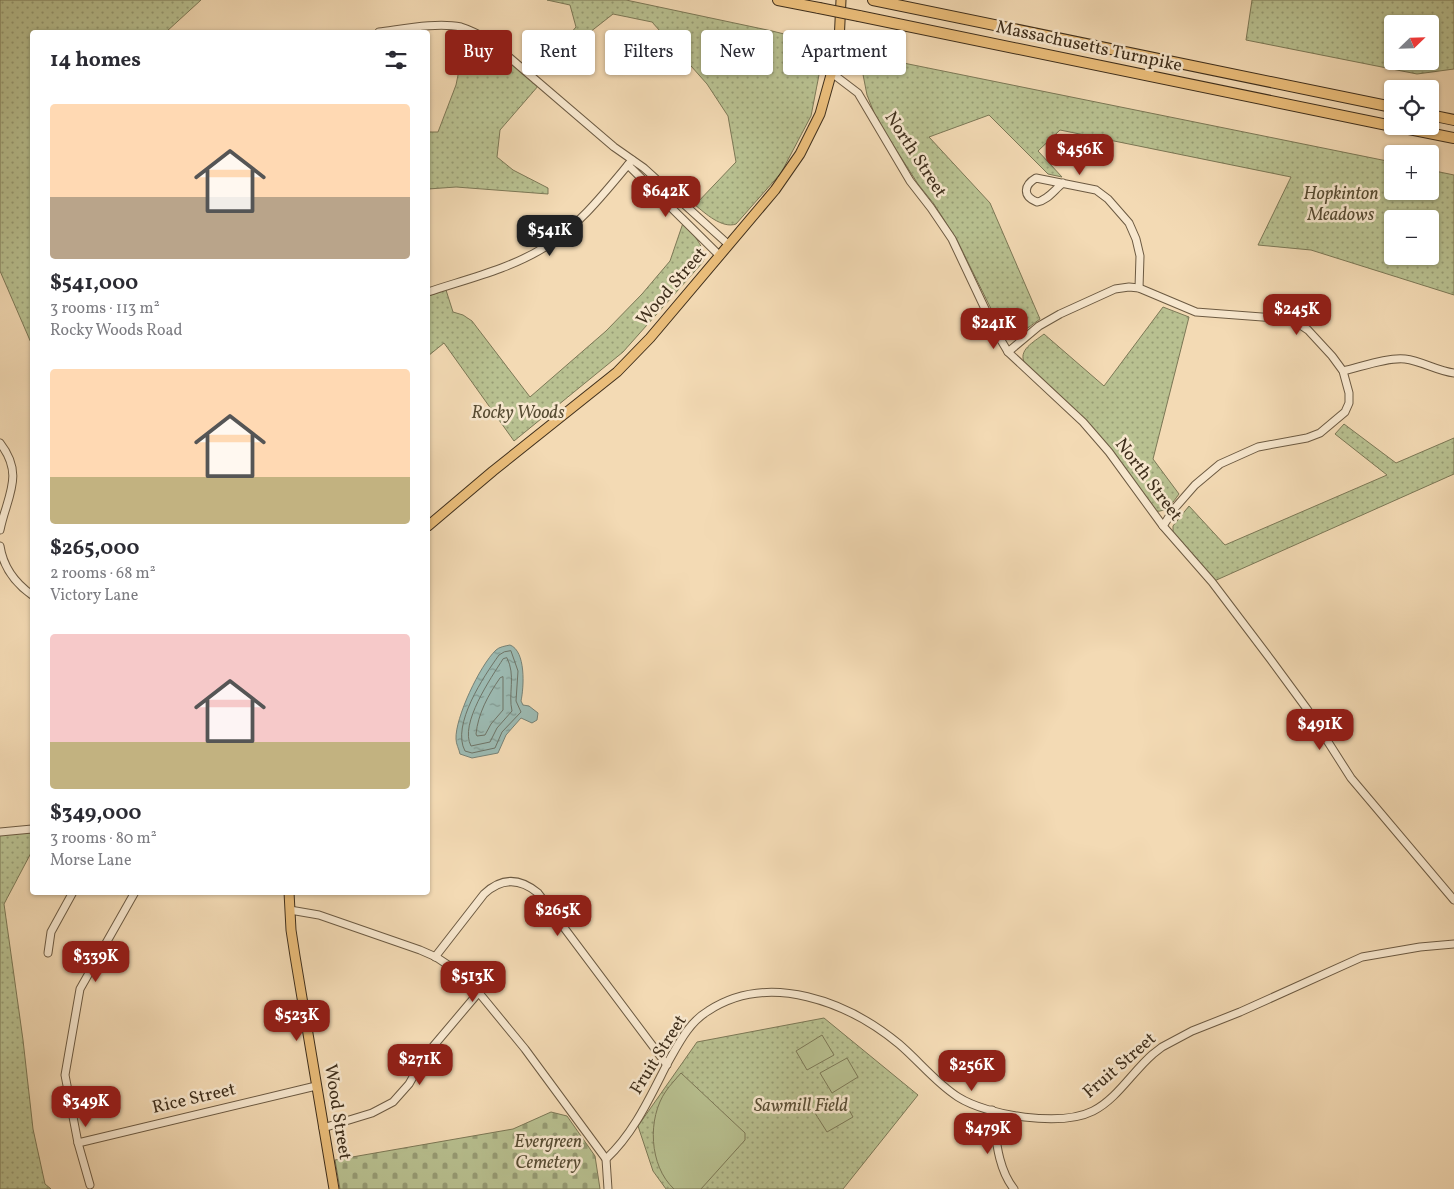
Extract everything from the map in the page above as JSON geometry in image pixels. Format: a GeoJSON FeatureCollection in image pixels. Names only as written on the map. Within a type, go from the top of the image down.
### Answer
{"type":"FeatureCollection","features":[{"type":"Feature","properties":{"kind":"highway","name":"Massachusetts Turnpike"},"geometry":{"type":"LineString","coordinates":[[778,0],[1384,124]]}},
{"type":"Feature","properties":{"kind":"highway","name":"Massachusetts Turnpike"},"geometry":{"type":"LineString","coordinates":[[873,0],[1384,105]]}},
{"type":"Feature","properties":{"kind":"highway"},"geometry":{"type":"LineString","coordinates":[[1439,117],[1454,120]]}},
{"type":"Feature","properties":{"kind":"highway","name":"Massachusetts Turnpike"},"geometry":{"type":"LineString","coordinates":[[1439,135],[1454,138]]}},
{"type":"Feature","properties":{"kind":"main road","name":"Wood Street"},"geometry":{"type":"LineString","coordinates":[[840,30],[841,0]]}},
{"type":"Feature","properties":{"kind":"main road","name":"Wood Street"},"geometry":{"type":"LineString","coordinates":[[430,524],[493,470],[617,372],[650,338],[775,190],[800,154],[820,114],[833,75]]}},
{"type":"Feature","properties":{"kind":"main road","name":"Wood Street"},"geometry":{"type":"LineString","coordinates":[[289,895],[295,956],[334,1189]]}},
{"type":"Feature","properties":{"kind":"street"},"geometry":{"type":"LineString","coordinates":[[399,30],[440,26],[460,27],[475,32],[489,40],[614,147],[720,256]]}},
{"type":"Feature","properties":{"kind":"street","name":"North Street"},"geometry":{"type":"LineString","coordinates":[[834,75],[858,93],[910,181],[952,239],[995,330],[1008,352],[1083,422],[1109,452],[1162,526],[1212,582],[1271,660],[1307,709],[1351,778],[1454,900]]}},
{"type":"Feature","properties":{"kind":"street"},"geometry":{"type":"LineString","coordinates":[[630,163],[644,168],[730,245]]}},
{"type":"Feature","properties":{"kind":"street"},"geometry":{"type":"LineString","coordinates":[[430,291],[511,264],[546,246],[573,226],[630,163]]}},
{"type":"Feature","properties":{"kind":"street"},"geometry":{"type":"LineString","coordinates":[[1063,184],[1052,192],[1048,198],[1037,202],[1028,196],[1026,189],[1029,182],[1036,178],[1096,190],[1108,199],[1129,223],[1136,239],[1140,256],[1139,288]]}},
{"type":"Feature","properties":{"kind":"street"},"geometry":{"type":"LineString","coordinates":[[1008,352],[1039,326],[1060,314],[1115,289],[1129,287],[1139,288],[1196,312],[1290,320],[1308,330],[1332,356],[1343,371],[1349,393],[1349,403],[1345,412],[1320,433],[1307,438],[1258,447],[1220,464],[1195,485],[1162,526]]}},
{"type":"Feature","properties":{"kind":"street"},"geometry":{"type":"LineString","coordinates":[[1343,371],[1402,359],[1418,361],[1431,367],[1454,373]]}},
{"type":"Feature","properties":{"kind":"street"},"geometry":{"type":"LineString","coordinates":[[0,443],[10,459],[14,478],[12,493],[0,530]]}},
{"type":"Feature","properties":{"kind":"street"},"geometry":{"type":"LineString","coordinates":[[0,546],[13,577],[30,593]]}},
{"type":"Feature","properties":{"kind":"street"},"geometry":{"type":"LineString","coordinates":[[0,832],[30,829]]}},
{"type":"Feature","properties":{"kind":"street"},"geometry":{"type":"LineString","coordinates":[[435,957],[491,887],[516,881],[524,883],[538,893],[667,1065]]}},
{"type":"Feature","properties":{"kind":"street"},"geometry":{"type":"LineString","coordinates":[[48,952],[50,932],[72,895]]}},
{"type":"Feature","properties":{"kind":"street"},"geometry":{"type":"LineString","coordinates":[[90,1185],[78,1143],[65,1075],[80,989],[133,895]]}},
{"type":"Feature","properties":{"kind":"street"},"geometry":{"type":"LineString","coordinates":[[290,910],[319,915],[435,957],[459,971],[479,992],[524,1049],[606,1159],[608,1189]]}},
{"type":"Feature","properties":{"kind":"street","name":"Fruit Street"},"geometry":{"type":"LineString","coordinates":[[606,1159],[616,1150],[629,1132],[688,1029],[710,1009],[725,1001],[747,994],[785,993],[824,1001],[856,1016],[898,1043],[960,1098],[992,1110],[1021,1117],[1064,1118],[1083,1115],[1100,1108],[1144,1062],[1162,1047],[1192,1031],[1240,1012],[1362,957],[1420,947],[1454,944]]}},
{"type":"Feature","properties":{"kind":"street"},"geometry":{"type":"LineString","coordinates":[[323,1128],[372,1113],[393,1102],[409,1084],[425,1056],[479,992]]}},
{"type":"Feature","properties":{"kind":"street","name":"Rice Street"},"geometry":{"type":"LineString","coordinates":[[78,1143],[316,1086]]}},
{"type":"Feature","properties":{"kind":"street"},"geometry":{"type":"LineString","coordinates":[[992,1110],[1000,1160],[1014,1189]]}},
{"type":"Feature","properties":{"kind":"green space"},"geometry":{"type":"Polygon","coordinates":[[[0,0],[201,0],[168,30],[30,30],[30,340],[0,271],[0,0]]]}},
{"type":"Feature","properties":{"kind":"green space"},"geometry":{"type":"Polygon","coordinates":[[[547,0],[626,0],[767,30],[701,30],[701,75],[773,75],[773,31],[783,34],[783,75],[819,75],[811,116],[781,173],[736,224],[731,225],[720,222],[695,205],[736,162],[728,116],[707,84],[691,66],[691,30],[659,30],[652,22],[613,14],[593,30],[573,30],[576,27],[570,5],[547,0]]]}},
{"type":"Feature","properties":{"kind":"green space"},"geometry":{"type":"Polygon","coordinates":[[[1252,0],[1454,0],[1454,69],[1417,74],[1397,70],[1439,70],[1439,15],[1384,15],[1384,67],[1246,40],[1252,0]]]}},
{"type":"Feature","properties":{"kind":"green space"},"geometry":{"type":"Polygon","coordinates":[[[512,62],[522,70],[522,75],[527,75],[539,85],[500,130],[497,157],[513,170],[548,188],[548,194],[456,187],[430,189],[430,132],[438,132],[458,75],[512,75],[512,62]]]}},
{"type":"Feature","properties":{"kind":"green space","name":"Hopkinton Meadows"},"geometry":{"type":"Polygon","coordinates":[[[906,64],[1384,160],[1384,200],[1439,200],[1439,172],[1454,175],[1454,295],[1311,250],[1258,245],[1291,177],[1060,130],[1038,151],[1062,177],[1048,174],[989,115],[929,137],[990,203],[1040,319],[1014,338],[1006,339],[957,240],[877,120],[867,95],[863,75],[906,75],[906,64]]]}},
{"type":"Feature","properties":{"kind":"green space","name":"Rocky Woods"},"geometry":{"type":"Polygon","coordinates":[[[683,223],[701,246],[704,257],[703,262],[623,352],[514,441],[444,343],[430,354],[430,295],[446,290],[453,312],[463,315],[472,321],[530,397],[606,331],[642,294],[670,261],[683,223]]]}},
{"type":"Feature","properties":{"kind":"green space"},"geometry":{"type":"Polygon","coordinates":[[[1163,307],[1189,317],[1153,459],[1179,494],[1169,506],[1163,510],[1155,511],[1095,430],[1025,364],[1023,355],[1031,343],[1044,334],[1104,386],[1163,307]]]}},
{"type":"Feature","properties":{"kind":"green space"},"geometry":{"type":"Polygon","coordinates":[[[1344,424],[1396,463],[1454,438],[1454,474],[1212,582],[1173,532],[1173,526],[1189,506],[1225,545],[1387,475],[1335,434],[1344,424]]]}},
{"type":"Feature","properties":{"kind":"green space"},"geometry":{"type":"Polygon","coordinates":[[[30,832],[30,855],[4,904],[33,1129],[45,1184],[51,1189],[0,1189],[0,835],[30,832]]]}},
{"type":"Feature","properties":{"kind":"green space","name":"Sawmill Field"},"geometry":{"type":"Polygon","coordinates":[[[824,1018],[918,1095],[843,1189],[666,1189],[653,1171],[638,1126],[697,1042],[824,1018]]]}},
{"type":"Feature","properties":{"kind":"green space"},"geometry":{"type":"Polygon","coordinates":[[[822,1035],[834,1055],[807,1070],[796,1051],[822,1035]]]}},
{"type":"Feature","properties":{"kind":"green space"},"geometry":{"type":"Polygon","coordinates":[[[847,1058],[858,1077],[832,1093],[820,1073],[847,1058]]]}},
{"type":"Feature","properties":{"kind":"green space"},"geometry":{"type":"Polygon","coordinates":[[[681,1073],[745,1133],[745,1140],[701,1189],[674,1189],[666,1179],[655,1155],[654,1128],[656,1114],[666,1091],[681,1073]]]}},
{"type":"Feature","properties":{"kind":"green space"},"geometry":{"type":"Polygon","coordinates":[[[842,1097],[853,1117],[827,1132],[815,1113],[842,1097]]]}},
{"type":"Feature","properties":{"kind":"green space","name":"Evergreen Cemetery"},"geometry":{"type":"Polygon","coordinates":[[[551,1112],[567,1116],[595,1156],[600,1189],[340,1189],[335,1160],[513,1129],[551,1112]]]}},
{"type":"Feature","properties":{"kind":"water"},"geometry":{"type":"Polygon","coordinates":[[[510,645],[519,654],[523,670],[521,701],[523,705],[529,706],[538,713],[537,720],[532,723],[521,718],[506,735],[498,753],[472,758],[460,754],[456,741],[457,730],[470,692],[490,657],[497,649],[510,645]]]}}]}
